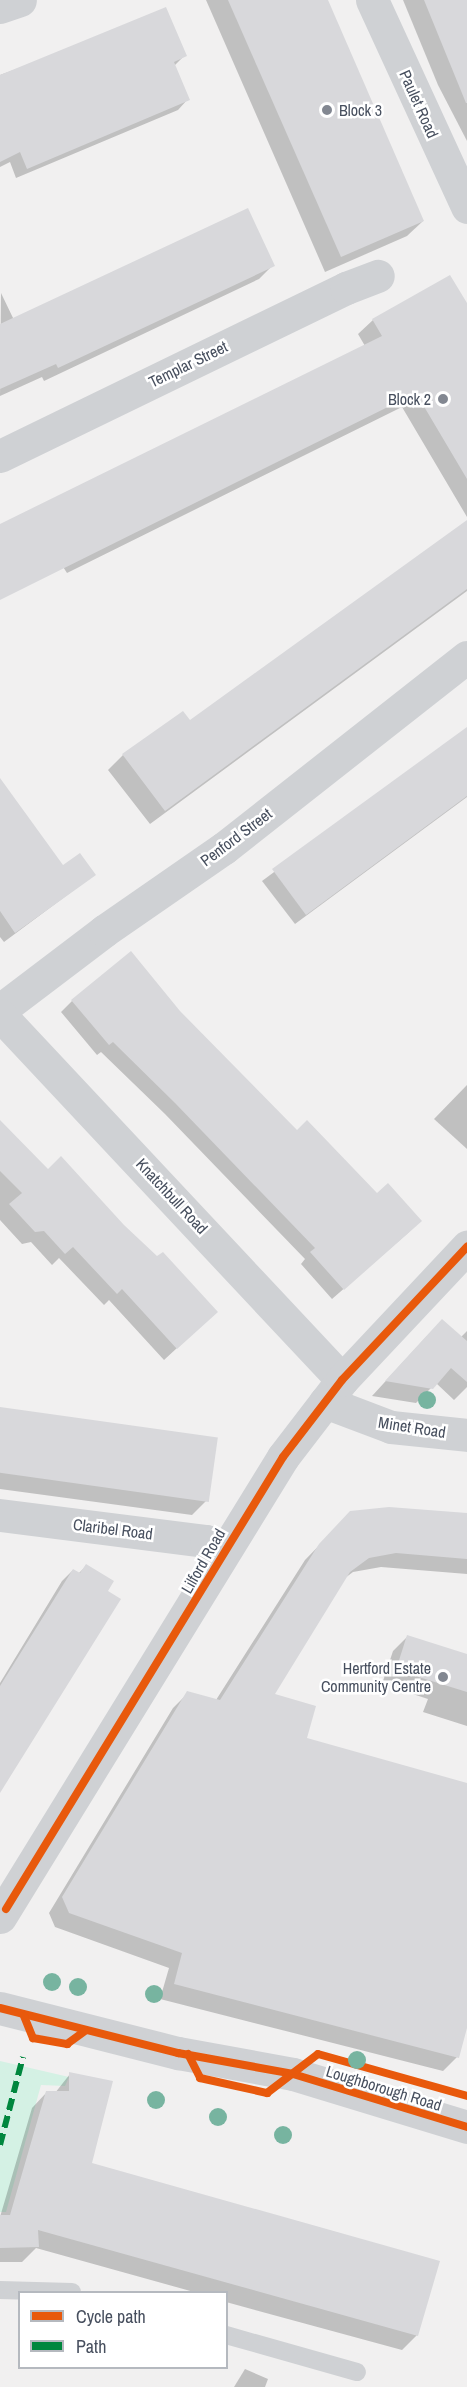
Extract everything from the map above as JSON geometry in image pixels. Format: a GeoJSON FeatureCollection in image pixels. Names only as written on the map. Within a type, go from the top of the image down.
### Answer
{"type":"FeatureCollection","features":[{"type":"Feature","properties":{"kind":"street"},"geometry":{"type":"LineString","coordinates":[[0,7],[20,0]]}},
{"type":"Feature","properties":{"kind":"street","name":"Paulet Road"},"geometry":{"type":"LineString","coordinates":[[372,0],[467,207]]}},
{"type":"Feature","properties":{"kind":"street","name":"Templar Street"},"geometry":{"type":"LineString","coordinates":[[0,456],[346,288],[378,276]]}},
{"type":"Feature","properties":{"kind":"street","name":"Penford Street"},"geometry":{"type":"LineString","coordinates":[[0,1012],[104,931],[224,848],[467,657]]}},
{"type":"Feature","properties":{"kind":"street","name":"Knatchbull Road"},"geometry":{"type":"LineString","coordinates":[[0,1012],[333,1391]]}},
{"type":"Feature","properties":{"kind":"street","name":"Lilford Road"},"geometry":{"type":"LineString","coordinates":[[0,1917],[283,1457],[333,1391],[467,1247]]}},
{"type":"Feature","properties":{"kind":"street","name":"Minet Road"},"geometry":{"type":"LineString","coordinates":[[333,1391],[391,1427],[467,1435]]}},
{"type":"Feature","properties":{"kind":"street","name":"Claribel Road"},"geometry":{"type":"LineString","coordinates":[[0,1515],[206,1541],[225,1550]]}},
{"type":"Feature","properties":{"kind":"street","name":"Loughborough Road"},"geometry":{"type":"LineString","coordinates":[[0,2008],[178,2053],[293,2074],[467,2127]]}},
{"type":"Feature","properties":{"kind":"lane"},"geometry":{"type":"LineString","coordinates":[[0,2290],[36,2291]]}},
{"type":"Feature","properties":{"kind":"lane"},"geometry":{"type":"LineString","coordinates":[[228,2336],[357,2372]]}},
{"type":"Feature","properties":{"kind":"green space"},"geometry":{"type":"Polygon","coordinates":[[[0,2061],[69,2077],[65,2086],[41,2085],[6,2212],[0,2212],[0,2061]]]}},
{"type":"Feature","properties":{"kind":"building","name":"Block 3"},"geometry":{"type":"Polygon","coordinates":[[[228,0],[328,0],[424,221],[341,257],[228,0]]]}},
{"type":"Feature","properties":{"kind":"building"},"geometry":{"type":"Polygon","coordinates":[[[424,0],[467,0],[467,103],[466,103],[424,0]]]}},
{"type":"Feature","properties":{"kind":"building"},"geometry":{"type":"Polygon","coordinates":[[[166,7],[187,56],[174,62],[190,100],[27,169],[20,152],[0,162],[0,75],[166,7]]]}},
{"type":"Feature","properties":{"kind":"building"},"geometry":{"type":"Polygon","coordinates":[[[248,208],[275,266],[58,368],[56,364],[0,389],[0,324],[248,208]]]}},
{"type":"Feature","properties":{"kind":"building"},"geometry":{"type":"Polygon","coordinates":[[[450,275],[467,303],[467,479],[416,393],[0,600],[0,524],[382,336],[372,319],[450,275]]]}},
{"type":"Feature","properties":{"kind":"building"},"geometry":{"type":"Polygon","coordinates":[[[467,520],[467,589],[165,811],[122,754],[183,711],[190,720],[467,520]]]}},
{"type":"Feature","properties":{"kind":"building"},"geometry":{"type":"Polygon","coordinates":[[[467,727],[467,796],[306,915],[272,869],[467,727]]]}},
{"type":"Feature","properties":{"kind":"building"},"geometry":{"type":"Polygon","coordinates":[[[0,778],[63,865],[80,853],[96,875],[15,933],[0,911],[0,778]]]}},
{"type":"Feature","properties":{"kind":"building"},"geometry":{"type":"Polygon","coordinates":[[[131,951],[180,1011],[297,1130],[307,1120],[377,1193],[388,1183],[422,1221],[344,1290],[310,1252],[315,1248],[175,1103],[113,1042],[109,1045],[71,1000],[131,951]]]}},
{"type":"Feature","properties":{"kind":"building"},"geometry":{"type":"Polygon","coordinates":[[[0,1120],[48,1169],[61,1156],[124,1225],[157,1256],[163,1252],[218,1312],[177,1349],[122,1289],[117,1294],[73,1247],[65,1254],[44,1231],[35,1232],[9,1204],[22,1193],[0,1171],[0,1120]]]}},
{"type":"Feature","properties":{"kind":"building"},"geometry":{"type":"Polygon","coordinates":[[[442,1319],[467,1341],[467,1382],[451,1368],[433,1389],[385,1381],[442,1319]]]}},
{"type":"Feature","properties":{"kind":"building"},"geometry":{"type":"Polygon","coordinates":[[[0,1407],[218,1438],[209,1502],[0,1473],[0,1407]]]}},
{"type":"Feature","properties":{"kind":"building"},"geometry":{"type":"Polygon","coordinates":[[[389,1507],[467,1513],[467,1559],[396,1553],[369,1558],[350,1572],[275,1694],[316,1706],[307,1738],[467,1783],[467,2028],[459,2058],[174,1984],[182,1953],[69,1913],[62,1897],[187,1691],[220,1700],[319,1544],[350,1511],[389,1507]]]}},
{"type":"Feature","properties":{"kind":"building"},"geometry":{"type":"Polygon","coordinates":[[[86,1564],[114,1581],[108,1591],[121,1599],[0,1793],[0,1686],[73,1569],[80,1573],[86,1564]]]}},
{"type":"Feature","properties":{"kind":"building","name":"Hertford Estate Community Centre"},"geometry":{"type":"Polygon","coordinates":[[[407,1635],[467,1654],[467,1692],[396,1670],[407,1635]]]}},
{"type":"Feature","properties":{"kind":"building"},"geometry":{"type":"Polygon","coordinates":[[[69,2072],[113,2081],[92,2163],[440,2261],[418,2336],[38,2230],[39,2247],[0,2248],[0,2215],[10,2215],[46,2091],[69,2091],[69,2072]]]}},
{"type":"Feature","properties":{"kind":"marked path"},"geometry":{"type":"LineString","coordinates":[[0,2145],[23,2057]]}},
{"type":"Feature","properties":{"kind":"cycle path"},"geometry":{"type":"LineString","coordinates":[[6,1909],[283,1457],[342,1380],[467,1247]]}},
{"type":"Feature","properties":{"kind":"cycle path"},"geometry":{"type":"LineString","coordinates":[[0,2008],[178,2053],[293,2074],[467,2127]]}},
{"type":"Feature","properties":{"kind":"cycle path"},"geometry":{"type":"LineString","coordinates":[[24,2016],[33,2038],[67,2044],[85,2031]]}},
{"type":"Feature","properties":{"kind":"cycle path"},"geometry":{"type":"LineString","coordinates":[[188,2054],[200,2078],[267,2093],[318,2054],[467,2096]]}},
{"type":"Feature","properties":{"kind":"place","name":"Block 3"},"geometry":{"type":"Point","coordinates":[327,110]}},
{"type":"Feature","properties":{"kind":"place","name":"Block 2"},"geometry":{"type":"Point","coordinates":[443,399]}},
{"type":"Feature","properties":{"kind":"place","name":"Hertford Estate Community Centre"},"geometry":{"type":"Point","coordinates":[443,1677]}}]}
